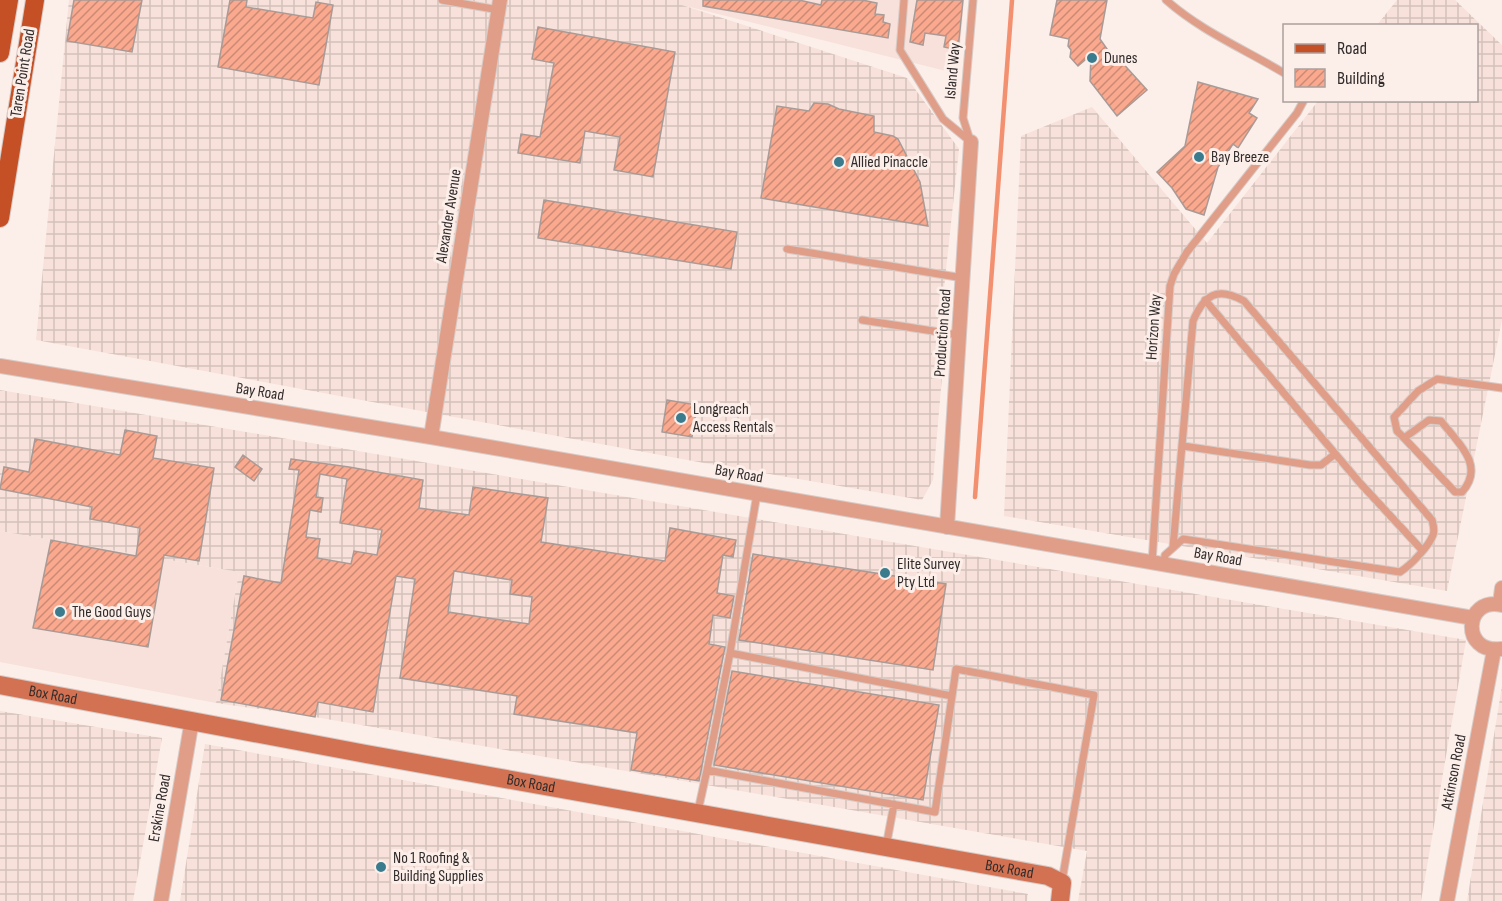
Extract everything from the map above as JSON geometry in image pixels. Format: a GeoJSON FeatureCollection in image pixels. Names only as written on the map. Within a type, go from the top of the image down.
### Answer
{"type":"FeatureCollection","features":[{"type":"Feature","properties":{"kind":"main road","name":"Taren Point Road"},"geometry":{"type":"LineString","coordinates":[[0,53],[9,0]]}},
{"type":"Feature","properties":{"kind":"main road","name":"Taren Point Road"},"geometry":{"type":"LineString","coordinates":[[0,218],[35,0]]}},
{"type":"Feature","properties":{"kind":"street","name":"Alexander Avenue"},"geometry":{"type":"LineString","coordinates":[[431,437],[500,5]]}},
{"type":"Feature","properties":{"kind":"street","name":"Production Road"},"geometry":{"type":"LineString","coordinates":[[947,527],[971,142]]}},
{"type":"Feature","properties":{"kind":"street","name":"Bay Road"},"geometry":{"type":"LineString","coordinates":[[0,366],[431,437],[1473,618]]}},
{"type":"Feature","properties":{"kind":"street"},"geometry":{"type":"LineString","coordinates":[[1498,650],[1486,648],[1475,639],[1472,631],[1473,618],[1483,606],[1491,603],[1501,604],[1502,588]]}},
{"type":"Feature","properties":{"kind":"street","name":"Atkinson Road"},"geometry":{"type":"LineString","coordinates":[[1447,901],[1498,650]]}},
{"type":"Feature","properties":{"kind":"street","name":"Box Road"},"geometry":{"type":"LineString","coordinates":[[0,685],[366,754],[1048,876],[1061,892]]}},
{"type":"Feature","properties":{"kind":"street","name":"Erskine Road"},"geometry":{"type":"LineString","coordinates":[[161,901],[192,720]]}},
{"type":"Feature","properties":{"kind":"lane"},"geometry":{"type":"LineString","coordinates":[[442,0],[500,5]]}},
{"type":"Feature","properties":{"kind":"lane"},"geometry":{"type":"LineString","coordinates":[[904,0],[900,50],[943,119],[971,142]]}},
{"type":"Feature","properties":{"kind":"lane","name":"Island Way"},"geometry":{"type":"LineString","coordinates":[[971,142],[963,118],[973,0]]}},
{"type":"Feature","properties":{"kind":"lane"},"geometry":{"type":"LineString","coordinates":[[1166,0],[1182,14],[1221,39],[1283,72]]}},
{"type":"Feature","properties":{"kind":"lane","name":"Horizon Way"},"geometry":{"type":"LineString","coordinates":[[1158,564],[1170,286],[1187,252],[1297,113],[1303,102]]}},
{"type":"Feature","properties":{"kind":"lane"},"geometry":{"type":"LineString","coordinates":[[787,249],[963,278]]}},
{"type":"Feature","properties":{"kind":"lane"},"geometry":{"type":"LineString","coordinates":[[1158,564],[1183,539],[1400,572],[1412,562],[1433,536],[1432,520],[1244,301],[1228,293],[1218,294],[1205,300],[1193,321],[1173,547]]}},
{"type":"Feature","properties":{"kind":"lane"},"geometry":{"type":"LineString","coordinates":[[1205,300],[1335,454],[1422,550]]}},
{"type":"Feature","properties":{"kind":"lane"},"geometry":{"type":"LineString","coordinates":[[862,320],[959,335]]}},
{"type":"Feature","properties":{"kind":"lane"},"geometry":{"type":"LineString","coordinates":[[1404,438],[1430,420],[1441,421],[1468,454],[1472,463],[1467,486],[1462,492],[1455,492],[1397,431],[1394,417],[1418,391],[1437,379],[1502,388]]}},
{"type":"Feature","properties":{"kind":"lane"},"geometry":{"type":"LineString","coordinates":[[1183,446],[1310,465],[1321,465],[1335,454]]}},
{"type":"Feature","properties":{"kind":"lane"},"geometry":{"type":"LineString","coordinates":[[698,813],[730,653],[757,494]]}},
{"type":"Feature","properties":{"kind":"lane"},"geometry":{"type":"LineString","coordinates":[[730,653],[952,696]]}},
{"type":"Feature","properties":{"kind":"lane"},"geometry":{"type":"LineString","coordinates":[[707,770],[935,812],[956,669],[1094,695],[1061,892]]}},
{"type":"Feature","properties":{"kind":"lane"},"geometry":{"type":"LineString","coordinates":[[886,847],[894,804]]}},
{"type":"Feature","properties":{"kind":"shaded area"},"geometry":{"type":"Polygon","coordinates":[[[69,0],[682,0],[682,5],[907,78],[959,149],[937,353],[944,354],[933,480],[922,500],[704,463],[36,340],[69,0]]]}},
{"type":"Feature","properties":{"kind":"shaded area"},"geometry":{"type":"Polygon","coordinates":[[[682,0],[964,0],[958,74],[682,5],[682,0]]]}},
{"type":"Feature","properties":{"kind":"shaded area"},"geometry":{"type":"Polygon","coordinates":[[[1397,0],[1455,0],[1502,45],[1502,320],[1447,591],[1004,516],[1021,136],[1092,107],[1207,243],[1317,102],[1478,102],[1478,24],[1378,24],[1397,0]]]}},
{"type":"Feature","properties":{"kind":"shaded area"},"geometry":{"type":"Polygon","coordinates":[[[0,390],[1466,640],[1421,901],[1078,901],[1087,851],[315,717],[216,703],[239,572],[0,531],[0,390]]]}},
{"type":"Feature","properties":{"kind":"shaded area"},"geometry":{"type":"Polygon","coordinates":[[[0,531],[239,572],[216,703],[0,662],[0,531]]]}},
{"type":"Feature","properties":{"kind":"shaded area"},"geometry":{"type":"Polygon","coordinates":[[[1502,686],[1502,901],[1467,901],[1502,686]]]}},
{"type":"Feature","properties":{"kind":"shaded area"},"geometry":{"type":"Polygon","coordinates":[[[0,711],[162,738],[133,901],[0,901],[0,711]]]}},
{"type":"Feature","properties":{"kind":"shaded area"},"geometry":{"type":"Polygon","coordinates":[[[205,744],[1028,894],[1027,901],[180,901],[205,744]]]}},
{"type":"Feature","properties":{"kind":"building"},"geometry":{"type":"Polygon","coordinates":[[[74,0],[142,0],[132,52],[67,41],[74,0]]]}},
{"type":"Feature","properties":{"kind":"building"},"geometry":{"type":"Polygon","coordinates":[[[230,0],[247,0],[246,7],[313,18],[316,2],[333,5],[319,85],[218,67],[230,0]]]}},
{"type":"Feature","properties":{"kind":"building"},"geometry":{"type":"Polygon","coordinates":[[[703,0],[799,0],[821,5],[822,0],[862,0],[877,3],[875,14],[884,15],[883,22],[890,24],[888,38],[703,6],[703,0]]]}},
{"type":"Feature","properties":{"kind":"building"},"geometry":{"type":"Polygon","coordinates":[[[917,0],[963,0],[958,50],[944,47],[946,36],[925,33],[923,45],[910,42],[917,0]]]}},
{"type":"Feature","properties":{"kind":"building","name":"Dunes"},"geometry":{"type":"Polygon","coordinates":[[[1057,0],[1107,0],[1100,39],[1114,59],[1119,59],[1147,90],[1117,116],[1090,81],[1091,55],[1078,66],[1070,57],[1069,39],[1050,35],[1057,0]]]}},
{"type":"Feature","properties":{"kind":"building"},"geometry":{"type":"Polygon","coordinates":[[[538,27],[675,52],[653,177],[614,170],[620,137],[585,131],[580,163],[518,153],[521,134],[540,137],[554,63],[532,59],[538,27]]]}},
{"type":"Feature","properties":{"kind":"building","name":"Bay Breeze"},"geometry":{"type":"Polygon","coordinates":[[[1198,82],[1258,99],[1249,113],[1257,118],[1238,148],[1233,144],[1218,167],[1204,215],[1186,209],[1172,188],[1157,172],[1185,146],[1198,82]]]}},
{"type":"Feature","properties":{"kind":"building","name":"Allied Pinaccle"},"geometry":{"type":"Polygon","coordinates":[[[814,103],[828,104],[839,109],[874,116],[874,132],[898,139],[920,182],[928,226],[761,198],[777,106],[809,111],[814,103]]]}},
{"type":"Feature","properties":{"kind":"building"},"geometry":{"type":"Polygon","coordinates":[[[544,200],[737,232],[731,269],[538,238],[544,200]]]}},
{"type":"Feature","properties":{"kind":"building"},"geometry":{"type":"Polygon","coordinates":[[[667,400],[697,405],[692,437],[662,432],[667,400]]]}},
{"type":"Feature","properties":{"kind":"building"},"geometry":{"type":"Polygon","coordinates":[[[125,430],[157,436],[153,458],[214,468],[199,561],[164,555],[148,647],[33,628],[51,540],[136,556],[140,528],[90,519],[92,507],[0,489],[4,467],[29,472],[35,439],[120,455],[125,430]]]}},
{"type":"Feature","properties":{"kind":"building"},"geometry":{"type":"Polygon","coordinates":[[[243,455],[262,469],[254,481],[235,467],[243,455]]]}},
{"type":"Feature","properties":{"kind":"building"},"geometry":{"type":"Polygon","coordinates":[[[291,459],[423,480],[419,508],[469,515],[473,487],[548,498],[541,542],[665,561],[670,528],[736,540],[733,557],[723,555],[717,593],[734,596],[730,618],[713,615],[709,644],[725,647],[699,781],[631,770],[637,733],[514,714],[517,696],[400,678],[415,579],[396,576],[373,712],[318,702],[315,717],[221,700],[244,576],[281,583],[299,470],[289,469],[291,459]],[[320,474],[316,497],[323,498],[321,512],[310,510],[306,537],[320,539],[317,558],[351,564],[354,551],[377,555],[382,530],[340,523],[347,479],[320,474]],[[454,571],[448,612],[529,624],[532,597],[510,594],[512,580],[454,571]]]}},
{"type":"Feature","properties":{"kind":"building"},"geometry":{"type":"Polygon","coordinates":[[[753,554],[946,584],[933,670],[739,640],[753,554]]]}},
{"type":"Feature","properties":{"kind":"building"},"geometry":{"type":"Polygon","coordinates":[[[732,671],[939,705],[923,800],[714,765],[732,671]]]}},
{"type":"Feature","properties":{"kind":"waterway"},"geometry":{"type":"LineString","coordinates":[[975,497],[1012,0]]}},
{"type":"Feature","properties":{"kind":"place","name":"Dunes"},"geometry":{"type":"Point","coordinates":[1092,58]}},
{"type":"Feature","properties":{"kind":"place","name":"Bay Breeze"},"geometry":{"type":"Point","coordinates":[1199,157]}},
{"type":"Feature","properties":{"kind":"place","name":"Allied Pinaccle"},"geometry":{"type":"Point","coordinates":[839,162]}},
{"type":"Feature","properties":{"kind":"place","name":"Longreach Access Rentals"},"geometry":{"type":"Point","coordinates":[681,418]}},
{"type":"Feature","properties":{"kind":"place","name":"Elite Survey Pty Ltd"},"geometry":{"type":"Point","coordinates":[885,573]}},
{"type":"Feature","properties":{"kind":"place","name":"The Good Guys"},"geometry":{"type":"Point","coordinates":[60,612]}},
{"type":"Feature","properties":{"kind":"place","name":"No 1 Roofing & Building Supplies"},"geometry":{"type":"Point","coordinates":[381,867]}}]}
